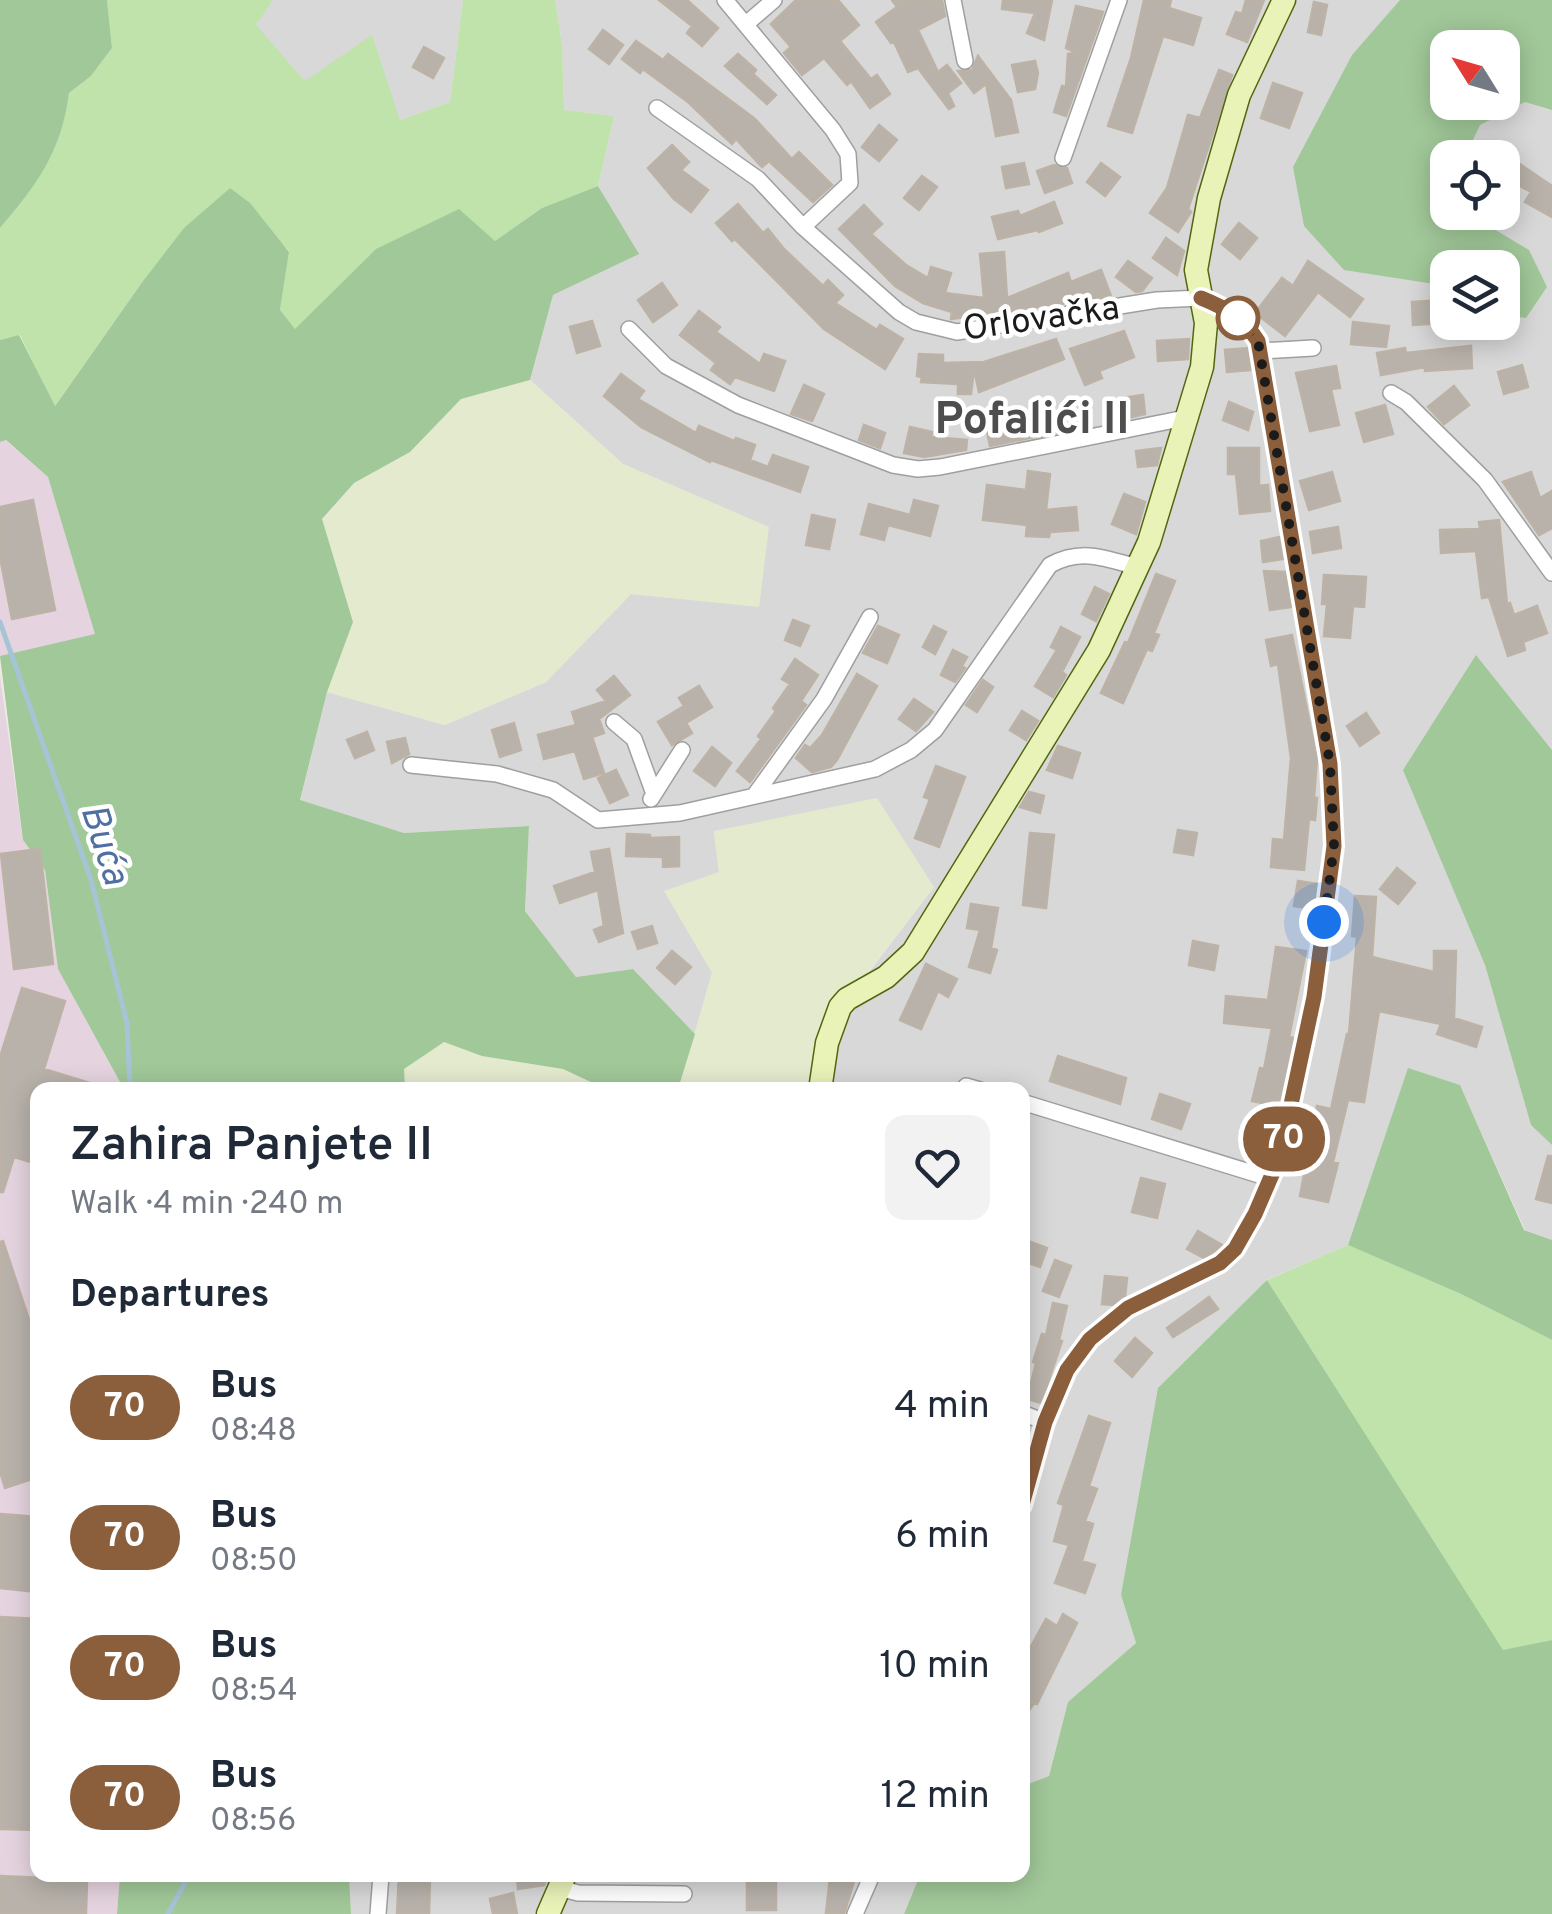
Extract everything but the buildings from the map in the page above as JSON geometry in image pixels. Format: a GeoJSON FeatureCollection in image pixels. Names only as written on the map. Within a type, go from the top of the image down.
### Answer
{"type":"FeatureCollection","features":[{"type":"Feature","properties":{"kind":"street"},"geometry":{"type":"LineString","coordinates":[[725,0],[833,130],[848,154],[850,183],[803,226]]}},
{"type":"Feature","properties":{"kind":"street"},"geometry":{"type":"LineString","coordinates":[[746,24],[774,0]]}},
{"type":"Feature","properties":{"kind":"street"},"geometry":{"type":"LineString","coordinates":[[952,0],[965,61]]}},
{"type":"Feature","properties":{"kind":"street"},"geometry":{"type":"LineString","coordinates":[[1063,158],[1119,0]]}},
{"type":"Feature","properties":{"kind":"street"},"geometry":{"type":"LineString","coordinates":[[821,1082],[827,1042],[840,1006],[886,977],[913,952],[1099,650],[1149,542],[1204,355],[1206,322],[1196,270],[1209,198],[1239,95],[1284,0]]}},
{"type":"Feature","properties":{"kind":"street","name":"Orlovačka"},"geometry":{"type":"LineString","coordinates":[[657,108],[758,179],[803,226],[899,312],[942,330],[986,330],[1156,300],[1201,298]]}},
{"type":"Feature","properties":{"kind":"street"},"geometry":{"type":"LineString","coordinates":[[1030,1476],[1045,1422],[1067,1370],[1090,1339],[1128,1308],[1220,1263],[1235,1249],[1280,1156],[1314,997],[1334,846],[1330,764],[1258,341],[1244,322],[1201,298]]}},
{"type":"Feature","properties":{"kind":"street"},"geometry":{"type":"LineString","coordinates":[[628,329],[666,366],[738,405],[893,464],[918,468],[1007,455],[1186,418]]}},
{"type":"Feature","properties":{"kind":"street"},"geometry":{"type":"LineString","coordinates":[[1259,351],[1314,348]]}},
{"type":"Feature","properties":{"kind":"street"},"geometry":{"type":"LineString","coordinates":[[1391,393],[1406,402],[1485,480],[1552,573]]}},
{"type":"Feature","properties":{"kind":"street"},"geometry":{"type":"LineString","coordinates":[[411,764],[497,774],[553,790],[598,820],[680,813],[876,769],[911,750],[935,730],[1050,565],[1068,555],[1088,554],[1137,567]]}},
{"type":"Feature","properties":{"kind":"street"},"geometry":{"type":"LineString","coordinates":[[754,796],[824,699],[870,618]]}},
{"type":"Feature","properties":{"kind":"street"},"geometry":{"type":"LineString","coordinates":[[614,722],[634,739],[654,794]]}},
{"type":"Feature","properties":{"kind":"street"},"geometry":{"type":"LineString","coordinates":[[641,815],[682,750]]}},
{"type":"Feature","properties":{"kind":"street"},"geometry":{"type":"LineString","coordinates":[[1030,1104],[1272,1179]]}},
{"type":"Feature","properties":{"kind":"street"},"geometry":{"type":"LineString","coordinates":[[1030,1416],[1045,1422]]}},
{"type":"Feature","properties":{"kind":"street"},"geometry":{"type":"LineString","coordinates":[[378,1914],[380,1882]]}},
{"type":"Feature","properties":{"kind":"street"},"geometry":{"type":"LineString","coordinates":[[548,1914],[562,1882],[578,1893],[684,1894]]}},
{"type":"Feature","properties":{"kind":"street"},"geometry":{"type":"LineString","coordinates":[[855,1914],[869,1882]]}},
{"type":"Feature","properties":{"kind":"shaded area"},"geometry":{"type":"Polygon","coordinates":[[[273,0],[463,0],[450,102],[400,120],[305,81],[255,25],[273,0]]]}},
{"type":"Feature","properties":{"kind":"shaded area"},"geometry":{"type":"Polygon","coordinates":[[[555,0],[1552,0],[1552,750],[1476,655],[1485,965],[1531,1124],[1552,1145],[1552,1240],[1525,1230],[1460,1085],[1408,1069],[1348,1245],[1266,1280],[1121,1595],[1136,1643],[1068,1702],[1049,1776],[1030,1783],[1030,1082],[822,1082],[847,1001],[934,887],[714,832],[719,873],[712,973],[695,1034],[633,969],[576,977],[525,911],[529,826],[404,833],[300,801],[327,692],[445,725],[546,682],[631,594],[759,606],[768,527],[623,464],[530,380],[553,295],[638,254],[598,186],[614,116],[564,110],[562,44],[555,0]]]}},
{"type":"Feature","properties":{"kind":"shaded area"},"geometry":{"type":"Polygon","coordinates":[[[5,440],[48,477],[96,635],[0,656],[0,442],[5,440]]]}},
{"type":"Feature","properties":{"kind":"shaded area"},"geometry":{"type":"Polygon","coordinates":[[[0,676],[23,840],[45,870],[58,969],[120,1082],[30,1082],[30,1882],[119,1882],[117,1914],[0,1914],[0,676]]]}},
{"type":"Feature","properties":{"kind":"shaded area"},"geometry":{"type":"Polygon","coordinates":[[[349,1882],[917,1882],[904,1914],[351,1914],[349,1882]]]}},
{"type":"Feature","properties":{"kind":"green space"},"geometry":{"type":"Polygon","coordinates":[[[0,0],[107,0],[112,48],[91,76],[69,93],[66,114],[46,166],[0,228],[0,0]]]}},
{"type":"Feature","properties":{"kind":"green space"},"geometry":{"type":"Polygon","coordinates":[[[107,0],[273,0],[256,25],[305,81],[372,35],[400,120],[450,102],[463,0],[555,0],[562,44],[564,110],[614,116],[598,186],[542,208],[495,241],[376,249],[295,330],[280,310],[289,251],[230,188],[184,229],[54,407],[20,335],[0,340],[0,228],[46,166],[66,114],[69,93],[91,76],[112,48],[107,0]]]}},
{"type":"Feature","properties":{"kind":"green space"},"geometry":{"type":"Polygon","coordinates":[[[1400,0],[1552,0],[1552,110],[1525,102],[1520,105],[1520,30],[1430,30],[1430,120],[1490,120],[1480,125],[1473,140],[1430,140],[1430,230],[1495,230],[1529,250],[1547,287],[1526,318],[1520,317],[1520,250],[1430,250],[1430,283],[1344,270],[1304,226],[1293,167],[1352,55],[1400,0]]]}},
{"type":"Feature","properties":{"kind":"green space"},"geometry":{"type":"Polygon","coordinates":[[[598,186],[639,254],[553,295],[530,380],[461,399],[410,452],[354,483],[322,519],[353,622],[327,692],[300,800],[404,833],[529,826],[525,911],[576,977],[633,969],[695,1034],[680,1082],[591,1082],[563,1069],[482,1056],[444,1042],[404,1069],[405,1082],[120,1082],[58,969],[45,870],[23,840],[0,656],[95,634],[48,477],[6,440],[0,442],[0,340],[19,335],[55,406],[184,228],[230,188],[250,203],[289,252],[280,310],[295,329],[376,249],[459,209],[495,241],[542,208],[598,186]]]}},
{"type":"Feature","properties":{"kind":"green space"},"geometry":{"type":"Polygon","coordinates":[[[530,380],[623,464],[769,527],[759,607],[631,594],[546,682],[444,725],[327,692],[353,622],[322,520],[354,483],[410,452],[461,399],[530,380]]]}},
{"type":"Feature","properties":{"kind":"green space"},"geometry":{"type":"Polygon","coordinates":[[[1476,655],[1552,750],[1552,1145],[1531,1125],[1485,965],[1403,770],[1476,655]]]}},
{"type":"Feature","properties":{"kind":"green space"},"geometry":{"type":"Polygon","coordinates":[[[877,798],[934,887],[841,1007],[820,1082],[680,1082],[712,973],[664,891],[719,872],[714,831],[877,798]]]}},
{"type":"Feature","properties":{"kind":"green space"},"geometry":{"type":"Polygon","coordinates":[[[444,1042],[482,1056],[563,1069],[591,1082],[405,1082],[404,1069],[444,1042]]]}},
{"type":"Feature","properties":{"kind":"green space"},"geometry":{"type":"Polygon","coordinates":[[[1408,1068],[1460,1085],[1524,1230],[1552,1240],[1552,1340],[1461,1294],[1348,1245],[1408,1068]]]}},
{"type":"Feature","properties":{"kind":"green space"},"geometry":{"type":"Polygon","coordinates":[[[1348,1245],[1461,1294],[1552,1340],[1552,1640],[1503,1651],[1267,1280],[1348,1245]]]}},
{"type":"Feature","properties":{"kind":"green space"},"geometry":{"type":"Polygon","coordinates":[[[1267,1280],[1503,1650],[1552,1640],[1552,1914],[904,1914],[917,1882],[1030,1882],[1030,1783],[1049,1776],[1068,1702],[1136,1643],[1121,1595],[1158,1388],[1267,1280]]]}},
{"type":"Feature","properties":{"kind":"green space"},"geometry":{"type":"Polygon","coordinates":[[[119,1882],[349,1882],[351,1914],[117,1914],[119,1882]]]}},
{"type":"Feature","properties":{"kind":"waterway","name":"Buća"},"geometry":{"type":"LineString","coordinates":[[0,622],[91,880],[127,1023],[130,1082]]}},
{"type":"Feature","properties":{"kind":"waterway","name":"Buća"},"geometry":{"type":"LineString","coordinates":[[168,1914],[185,1882]]}},
{"type":"Feature","properties":{"kind":"bus line","name":"70"},"geometry":{"type":"LineString","coordinates":[[1030,1474],[1045,1422],[1067,1370],[1090,1339],[1128,1308],[1220,1263],[1235,1249],[1280,1156],[1314,997],[1334,846],[1330,764],[1258,341],[1244,322],[1201,298]]}},
{"type":"Feature","properties":{"kind":"district","name":"Pofalići II"},"geometry":{"type":"Point","coordinates":[1032,417]}},
{"type":"Feature","properties":{"kind":"route"},"geometry":{"type":"LineString","coordinates":[[1238,318],[1258,341],[1330,764],[1334,846],[1324,922]]}}]}
